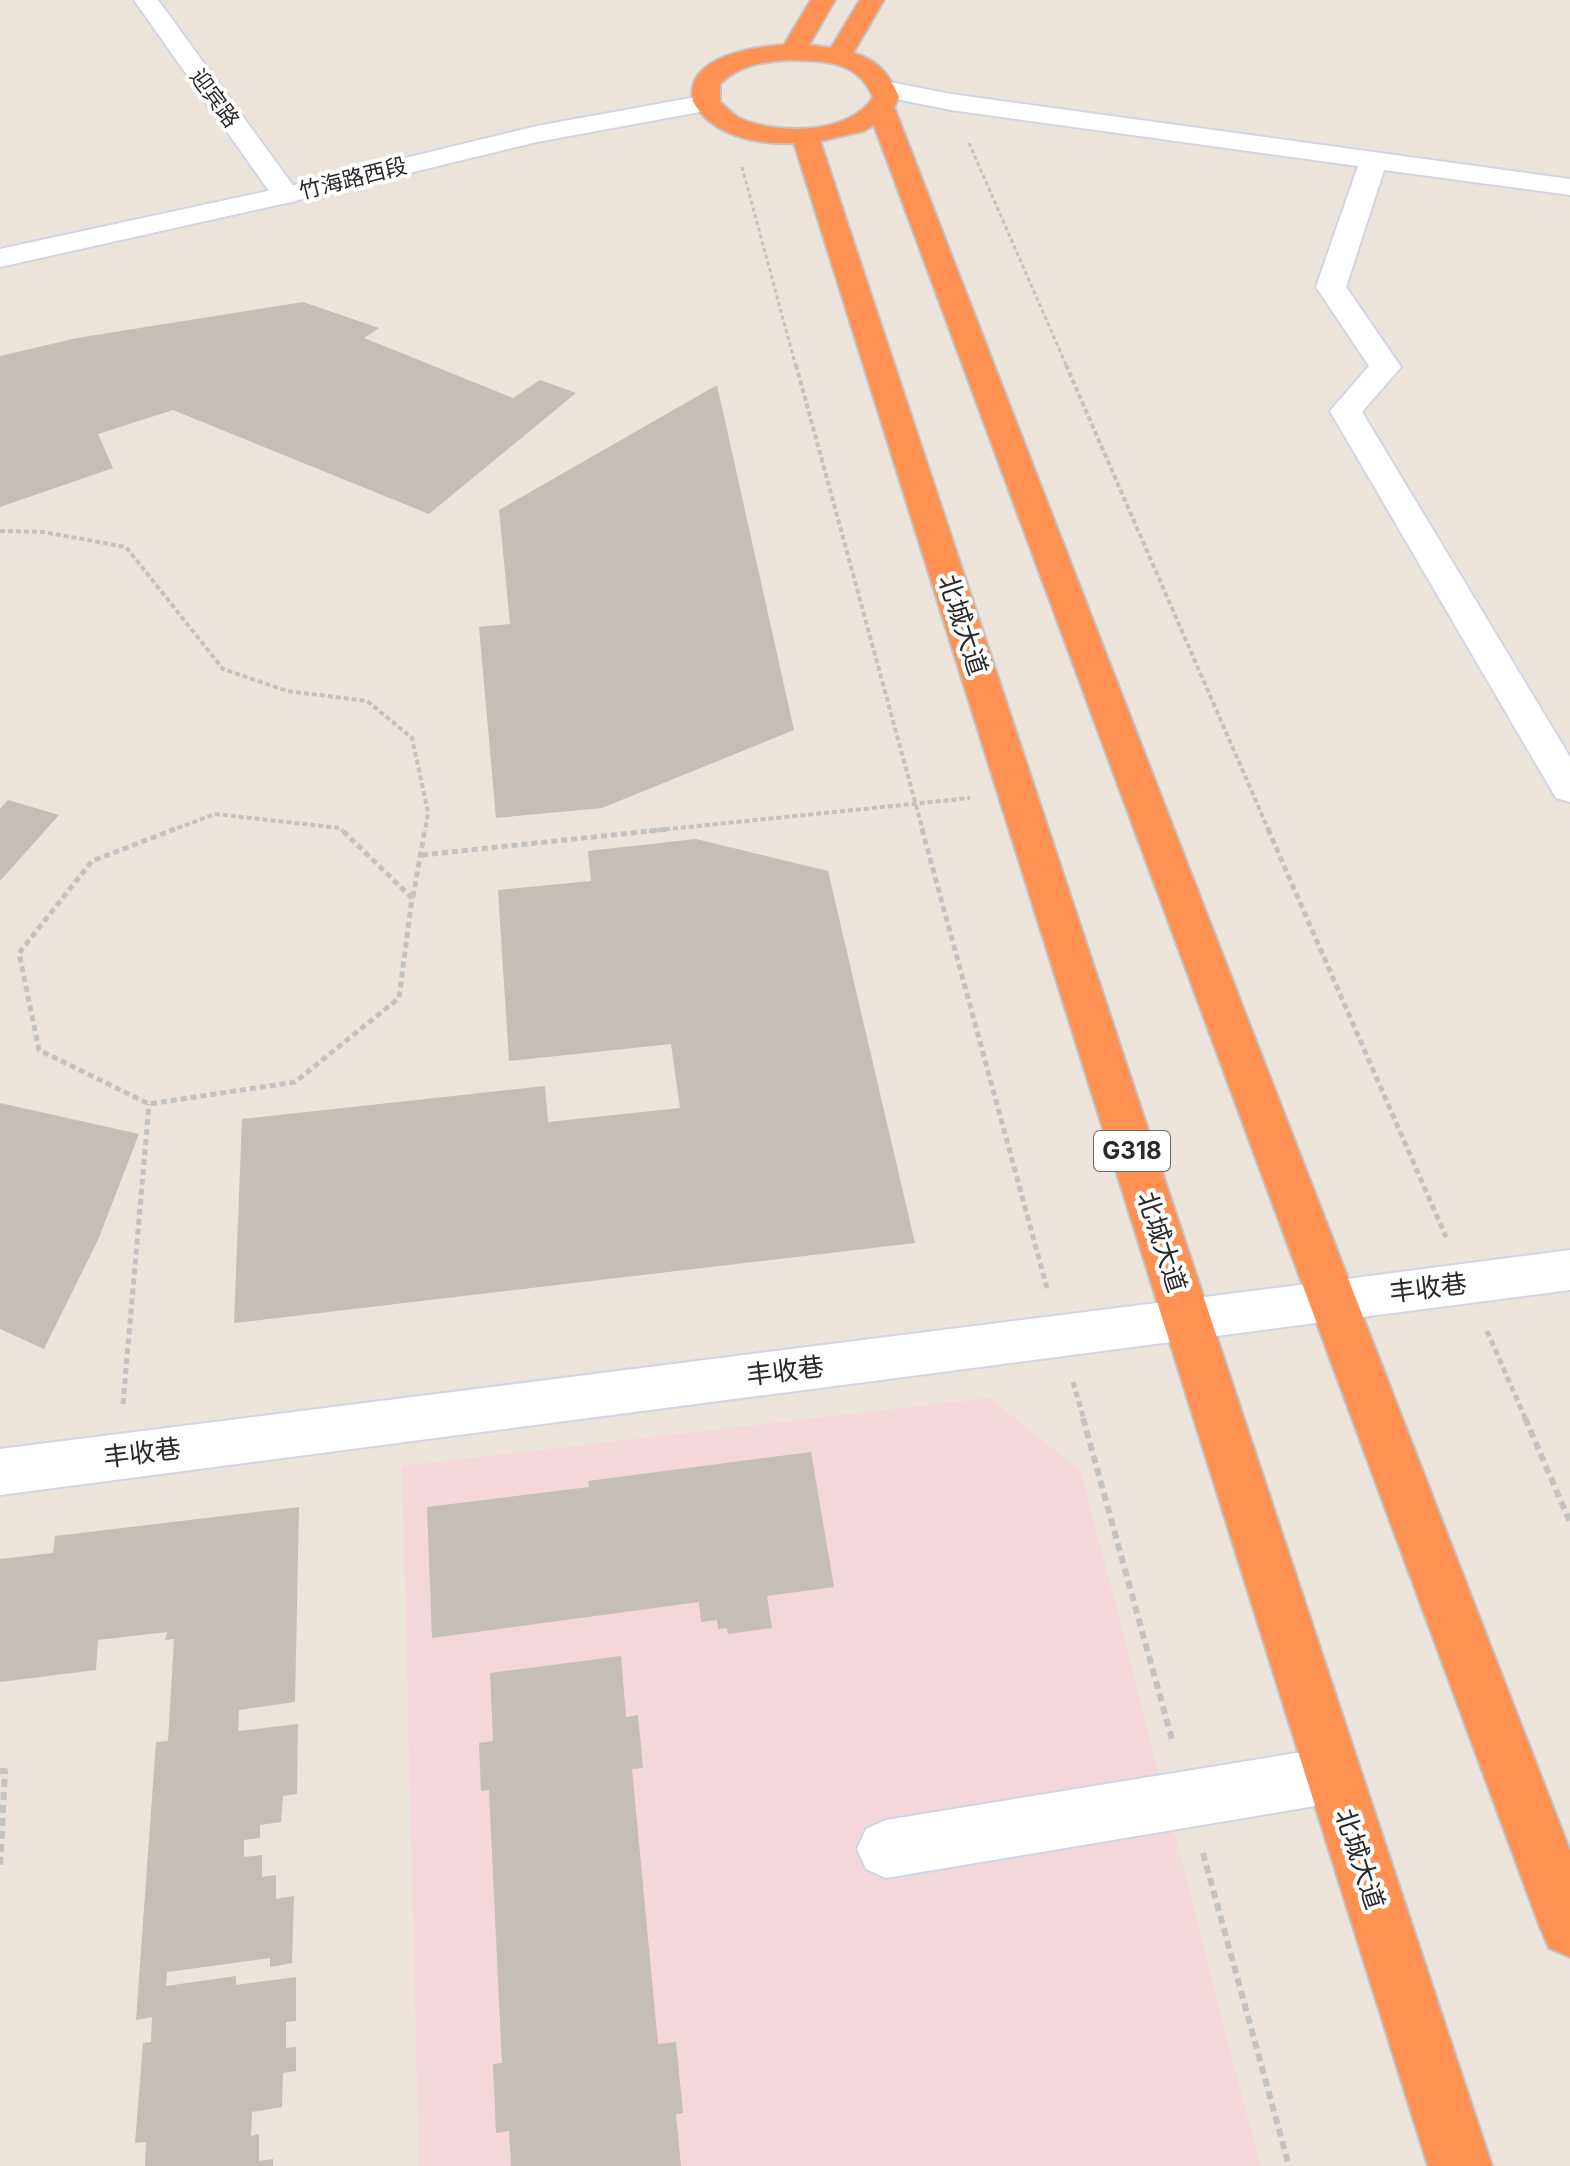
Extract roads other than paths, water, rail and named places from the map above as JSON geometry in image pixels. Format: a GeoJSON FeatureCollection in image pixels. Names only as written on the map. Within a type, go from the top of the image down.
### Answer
{"type":"FeatureCollection","features":[{"type":"Feature","properties":{"kind":"highway"},"geometry":{"type":"LineString","coordinates":[[792,52],[823,0]]}},
{"type":"Feature","properties":{"kind":"highway"},"geometry":{"type":"LineString","coordinates":[[838,57],[872,0]]}},
{"type":"Feature","properties":{"kind":"highway"},"geometry":{"type":"LineString","coordinates":[[883,98],[857,124],[805,136],[757,132],[731,123],[719,117],[707,103],[705,88],[724,68],[762,54],[792,52],[838,57],[865,67],[882,81],[883,98],[1331,1301],[1570,1927]]}},
{"type":"Feature","properties":{"kind":"highway","name":"北城大道"},"geometry":{"type":"LineString","coordinates":[[805,136],[1460,2166]]}},
{"type":"Feature","properties":{"kind":"street","name":"迎宾路"},"geometry":{"type":"LineString","coordinates":[[146,0],[286,195]]}},
{"type":"Feature","properties":{"kind":"street"},"geometry":{"type":"LineString","coordinates":[[883,98],[951,102],[1570,187]]}},
{"type":"Feature","properties":{"kind":"street","name":"竹海路西段"},"geometry":{"type":"LineString","coordinates":[[0,258],[286,195],[537,134],[707,103]]}},
{"type":"Feature","properties":{"kind":"street"},"geometry":{"type":"LineString","coordinates":[[1374,159],[1331,287],[1385,367],[1346,411],[1570,789]]}},
{"type":"Feature","properties":{"kind":"street","name":"丰收巷"},"geometry":{"type":"LineString","coordinates":[[0,1472],[1570,1270]]}},
{"type":"Feature","properties":{"kind":"street"},"geometry":{"type":"LineString","coordinates":[[886,1849],[1333,1775]]}}]}
